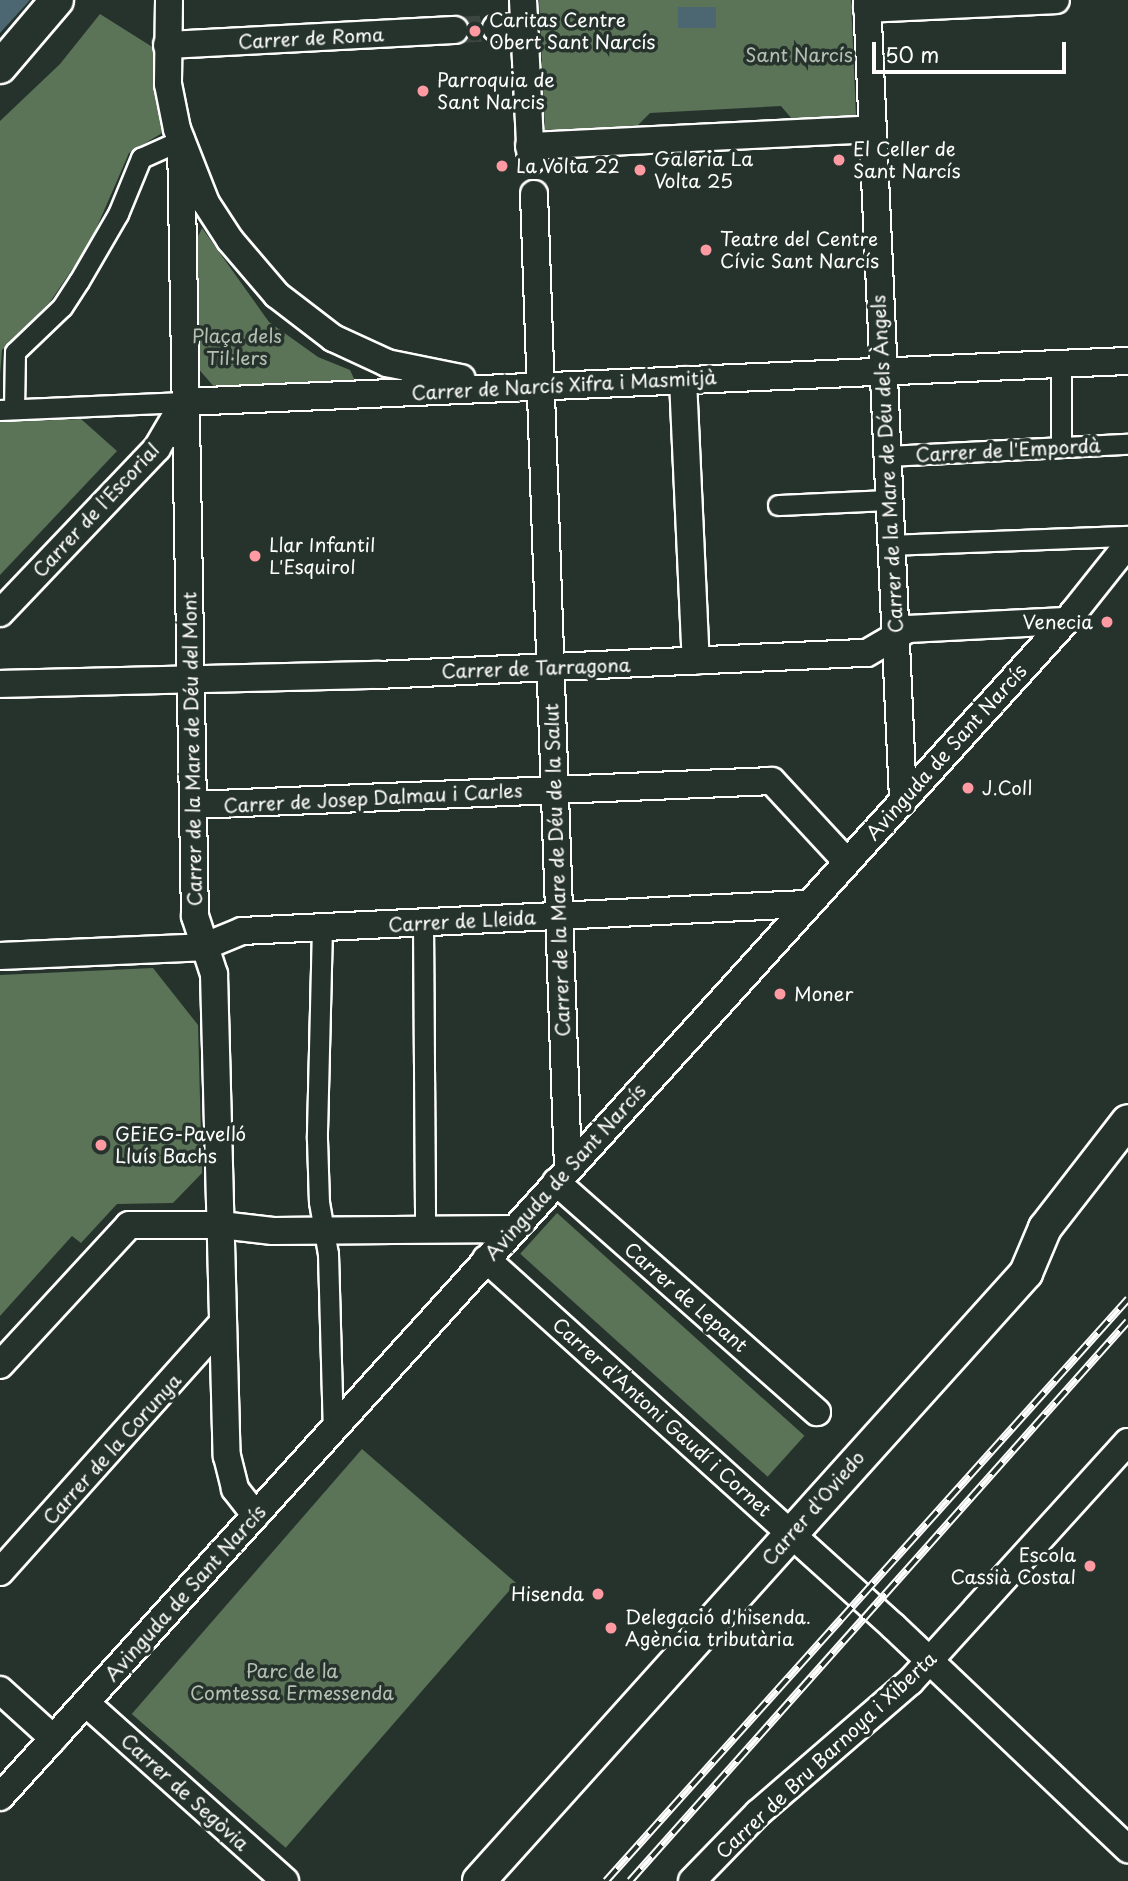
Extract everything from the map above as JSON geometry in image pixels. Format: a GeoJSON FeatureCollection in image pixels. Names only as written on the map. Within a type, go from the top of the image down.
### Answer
{"type":"FeatureCollection","features":[{"type":"Feature","properties":{"kind":"street"},"geometry":{"type":"LineString","coordinates":[[0,67],[57,0]]}},
{"type":"Feature","properties":{"kind":"street"},"geometry":{"type":"LineString","coordinates":[[169,0],[168,84],[181,140],[206,203],[230,240],[277,295],[333,338],[387,363],[432,374],[539,386]]}},
{"type":"Feature","properties":{"kind":"street"},"geometry":{"type":"LineString","coordinates":[[523,0],[530,153],[872,129]]}},
{"type":"Feature","properties":{"kind":"street"},"geometry":{"type":"LineString","coordinates":[[867,4],[1056,0]]}},
{"type":"Feature","properties":{"kind":"street","name":"Carrer de la Mare de Déu dels Àngels"},"geometry":{"type":"LineString","coordinates":[[867,4],[903,799]]}},
{"type":"Feature","properties":{"kind":"street"},"geometry":{"type":"LineString","coordinates":[[496,28],[523,27]]}},
{"type":"Feature","properties":{"kind":"street","name":"Carrer de Roma"},"geometry":{"type":"LineString","coordinates":[[167,45],[455,30]]}},
{"type":"Feature","properties":{"kind":"street"},"geometry":{"type":"LineString","coordinates":[[7,410],[15,352],[62,307],[79,281],[118,214],[141,158],[181,140]]}},
{"type":"Feature","properties":{"kind":"street","name":"Carrer de la Mare de Déu del Mont"},"geometry":{"type":"LineString","coordinates":[[181,140],[195,916],[214,974],[227,1456],[235,1489],[255,1515]]}},
{"type":"Feature","properties":{"kind":"street","name":"Carrer de la Mare de Déu de la Salut"},"geometry":{"type":"LineString","coordinates":[[534,194],[558,916],[562,1175]]}},
{"type":"Feature","properties":{"kind":"street","name":"Carrer de Narcís Xifra i Masmitjà"},"geometry":{"type":"LineString","coordinates":[[7,410],[1128,361]]}},
{"type":"Feature","properties":{"kind":"street"},"geometry":{"type":"LineString","coordinates":[[1061,364],[1061,447]]}},
{"type":"Feature","properties":{"kind":"street"},"geometry":{"type":"LineString","coordinates":[[683,380],[696,661]]}},
{"type":"Feature","properties":{"kind":"street","name":"Carrer de l'Escorial"},"geometry":{"type":"LineString","coordinates":[[0,613],[157,448],[184,402]]}},
{"type":"Feature","properties":{"kind":"street","name":"Carrer de l'Empordà"},"geometry":{"type":"LineString","coordinates":[[887,456],[1128,444]]}},
{"type":"Feature","properties":{"kind":"street"},"geometry":{"type":"LineString","coordinates":[[778,505],[889,500]]}},
{"type":"Feature","properties":{"kind":"street"},"geometry":{"type":"LineString","coordinates":[[891,545],[1128,536]]}},
{"type":"Feature","properties":{"kind":"street","name":"Avinguda de Sant Narcís"},"geometry":{"type":"LineString","coordinates":[[0,1797],[1065,621],[1128,544]]}},
{"type":"Feature","properties":{"kind":"street","name":"Carrer de Tarragona"},"geometry":{"type":"LineString","coordinates":[[0,684],[549,668],[867,653],[908,629],[1065,621]]}},
{"type":"Feature","properties":{"kind":"street","name":"Carrer de Josep Dalmau i Carles"},"geometry":{"type":"LineString","coordinates":[[193,806],[772,781],[846,861]]}},
{"type":"Feature","properties":{"kind":"street","name":"Carrer de Lleida"},"geometry":{"type":"LineString","coordinates":[[0,956],[203,947],[242,931],[807,904]]}},
{"type":"Feature","properties":{"kind":"street"},"geometry":{"type":"LineString","coordinates":[[423,923],[425,1230]]}},
{"type":"Feature","properties":{"kind":"street"},"geometry":{"type":"LineString","coordinates":[[313,928],[317,1139],[328,1254],[333,1429]]}},
{"type":"Feature","properties":{"kind":"street","name":"Carrer d'Oviedo"},"geometry":{"type":"LineString","coordinates":[[479,1881],[1026,1273],[1045,1228],[1128,1121]]}},
{"type":"Feature","properties":{"kind":"street","name":"Carrer de Lepant"},"geometry":{"type":"LineString","coordinates":[[562,1175],[817,1412]]}},
{"type":"Feature","properties":{"kind":"street"},"geometry":{"type":"LineString","coordinates":[[0,1365],[129,1225],[221,1225],[324,1231],[513,1229]]}},
{"type":"Feature","properties":{"kind":"street","name":"Carrer d'Antoni Gaudí i Cornet"},"geometry":{"type":"LineString","coordinates":[[486,1259],[790,1533],[1128,1849]]}},
{"type":"Feature","properties":{"kind":"street","name":"Carrer de la Corunya"},"geometry":{"type":"LineString","coordinates":[[0,1572],[222,1324]]}},
{"type":"Feature","properties":{"kind":"street","name":"Carrer de Bru Barnoya i Xiberta"},"geometry":{"type":"LineString","coordinates":[[692,1881],[758,1813],[929,1662],[1128,1442]]}},
{"type":"Feature","properties":{"kind":"street"},"geometry":{"type":"LineString","coordinates":[[0,1690],[54,1738]]}},
{"type":"Feature","properties":{"kind":"street","name":"Carrer de Segòvia"},"geometry":{"type":"LineString","coordinates":[[86,1703],[285,1881]]}},
{"type":"Feature","properties":{"kind":"green space","name":"Sant Narcís"},"geometry":{"type":"Polygon","coordinates":[[[539,0],[851,0],[856,116],[792,119],[781,106],[650,113],[637,126],[545,130],[539,0]]]}},
{"type":"Feature","properties":{"kind":"green space"},"geometry":{"type":"Polygon","coordinates":[[[100,14],[154,48],[167,130],[129,153],[90,243],[50,302],[2,350],[0,374],[0,121],[60,64],[100,14]]]}},
{"type":"Feature","properties":{"kind":"green space","name":"Plaça dels Til·lers"},"geometry":{"type":"Polygon","coordinates":[[[202,228],[269,322],[318,357],[350,370],[357,385],[216,389],[196,366],[193,247],[202,228]]]}},
{"type":"Feature","properties":{"kind":"green space"},"geometry":{"type":"Polygon","coordinates":[[[81,419],[117,451],[0,575],[0,422],[81,419]]]}},
{"type":"Feature","properties":{"kind":"green space","name":"GEiEG-Pavelló Lluís Bachs"},"geometry":{"type":"Polygon","coordinates":[[[153,968],[198,1025],[202,1173],[173,1203],[117,1204],[81,1243],[72,1236],[0,1316],[0,975],[153,968]]]}},
{"type":"Feature","properties":{"kind":"green space"},"geometry":{"type":"Polygon","coordinates":[[[557,1213],[804,1436],[768,1477],[520,1254],[557,1213]]]}},
{"type":"Feature","properties":{"kind":"green space","name":"Parc de la Comtessa Ermessenda"},"geometry":{"type":"Polygon","coordinates":[[[362,1449],[516,1583],[286,1848],[132,1714],[362,1449]]]}},
{"type":"Feature","properties":{"kind":"water"},"geometry":{"type":"Polygon","coordinates":[[[0,0],[30,0],[0,33],[0,0]]]}},
{"type":"Feature","properties":{"kind":"water"},"geometry":{"type":"Polygon","coordinates":[[[678,7],[716,7],[716,28],[678,28],[678,7]]]}},
{"type":"Feature","properties":{"kind":"tunnel"},"geometry":{"type":"LineString","coordinates":[[455,30],[496,28]]}},
{"type":"Feature","properties":{"kind":"railway"},"geometry":{"type":"LineString","coordinates":[[606,1881],[1128,1299]]}},
{"type":"Feature","properties":{"kind":"railway"},"geometry":{"type":"LineString","coordinates":[[630,1881],[1128,1321]]}},
{"type":"Feature","properties":{"kind":"place","name":"Caritas Centre Obert Sant Narcís"},"geometry":{"type":"Point","coordinates":[475,31]}},
{"type":"Feature","properties":{"kind":"place","name":"Parroquia de Sant Narcis"},"geometry":{"type":"Point","coordinates":[423,91]}},
{"type":"Feature","properties":{"kind":"place","name":"El Celler de Sant Narcís"},"geometry":{"type":"Point","coordinates":[839,160]}},
{"type":"Feature","properties":{"kind":"place","name":"La Volta 22"},"geometry":{"type":"Point","coordinates":[502,166]}},
{"type":"Feature","properties":{"kind":"place","name":"Galeria La Volta 25"},"geometry":{"type":"Point","coordinates":[640,170]}},
{"type":"Feature","properties":{"kind":"place","name":"Teatre del Centre Cívic Sant Narcís"},"geometry":{"type":"Point","coordinates":[706,250]}},
{"type":"Feature","properties":{"kind":"place","name":"Llar Infantil L'Esquirol"},"geometry":{"type":"Point","coordinates":[255,556]}},
{"type":"Feature","properties":{"kind":"place","name":"Venecia"},"geometry":{"type":"Point","coordinates":[1107,622]}},
{"type":"Feature","properties":{"kind":"place","name":"J.Coll"},"geometry":{"type":"Point","coordinates":[968,788]}},
{"type":"Feature","properties":{"kind":"place","name":"Moner"},"geometry":{"type":"Point","coordinates":[780,994]}},
{"type":"Feature","properties":{"kind":"place","name":"GEiEG-Pavelló Lluís Bachs"},"geometry":{"type":"Point","coordinates":[101,1145]}},
{"type":"Feature","properties":{"kind":"place","name":"Escola Cassià Costal"},"geometry":{"type":"Point","coordinates":[1090,1566]}},
{"type":"Feature","properties":{"kind":"place","name":"Hisenda"},"geometry":{"type":"Point","coordinates":[598,1594]}},
{"type":"Feature","properties":{"kind":"place","name":"Delegació d'hisenda. Agència tributària"},"geometry":{"type":"Point","coordinates":[611,1628]}}]}
